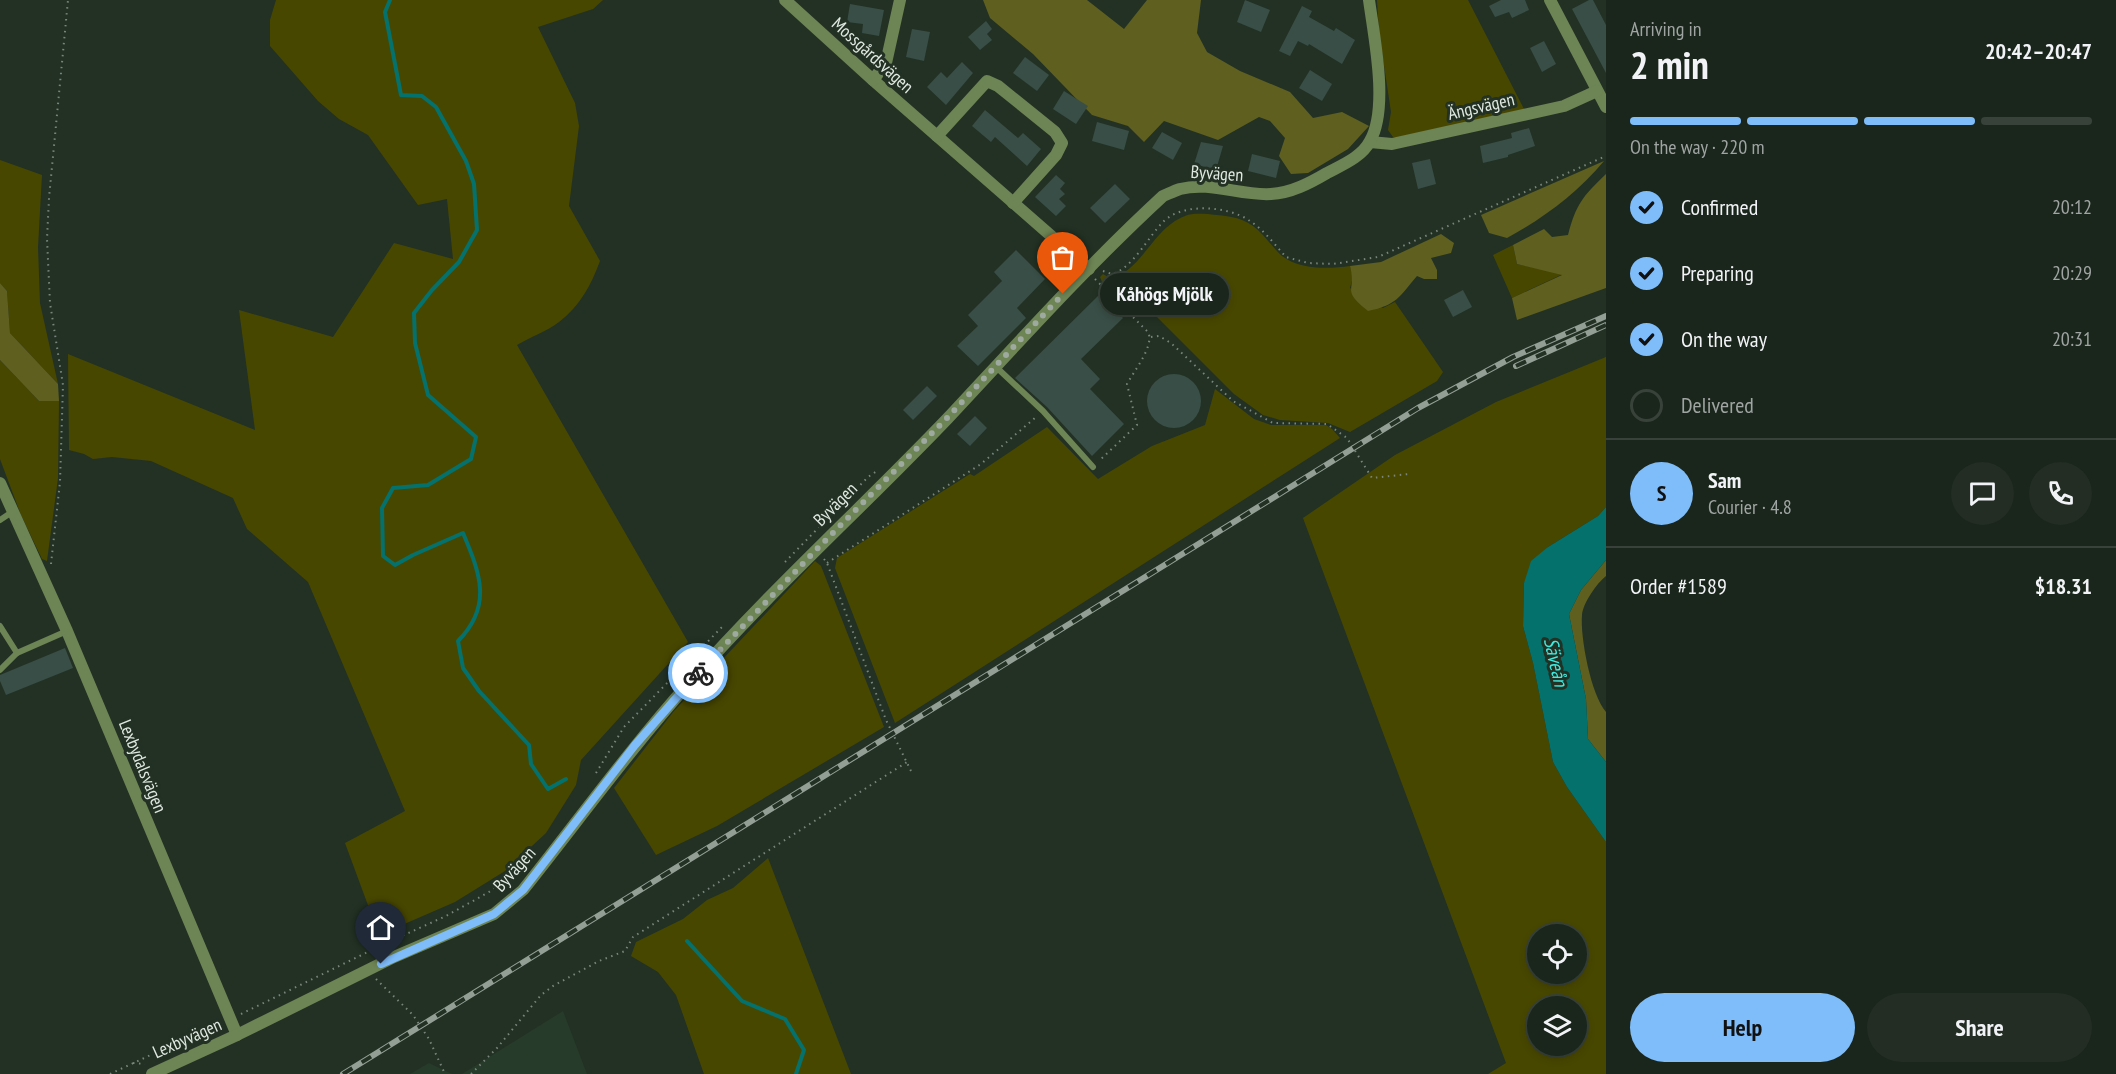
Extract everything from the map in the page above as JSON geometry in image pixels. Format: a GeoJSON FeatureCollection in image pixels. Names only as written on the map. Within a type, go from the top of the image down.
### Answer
{"type":"FeatureCollection","features":[{"type":"Feature","properties":{"kind":"street","name":"Mossgårdsvägen"},"geometry":{"type":"LineString","coordinates":[[785,0],[1013,203],[1092,265]]}},
{"type":"Feature","properties":{"kind":"street"},"geometry":{"type":"LineString","coordinates":[[873,80],[886,63],[900,0]]}},
{"type":"Feature","properties":{"kind":"street"},"geometry":{"type":"LineString","coordinates":[[1369,0],[1380,106],[1376,128],[1370,142]]}},
{"type":"Feature","properties":{"kind":"street"},"geometry":{"type":"LineString","coordinates":[[1550,0],[1606,107]]}},
{"type":"Feature","properties":{"kind":"street"},"geometry":{"type":"LineString","coordinates":[[937,136],[987,81],[998,86],[1055,132],[1062,143],[1056,155],[1013,203]]}},
{"type":"Feature","properties":{"kind":"street","name":"Ängsvägen"},"geometry":{"type":"LineString","coordinates":[[1370,142],[1392,144],[1477,126],[1564,106],[1597,91]]}},
{"type":"Feature","properties":{"kind":"street","name":"Byvägen"},"geometry":{"type":"LineString","coordinates":[[237,1035],[368,970],[494,914],[523,890],[635,745],[690,681],[947,418],[1092,265],[1163,196],[1180,189],[1200,187],[1272,194],[1294,189],[1358,155],[1370,142]]}},
{"type":"Feature","properties":{"kind":"street","name":"Lexbydalsvägen"},"geometry":{"type":"LineString","coordinates":[[0,483],[67,631],[237,1035]]}},
{"type":"Feature","properties":{"kind":"street","name":"Lexbyvägen"},"geometry":{"type":"LineString","coordinates":[[148,1069],[237,1035]]}},
{"type":"Feature","properties":{"kind":"lane"},"geometry":{"type":"LineString","coordinates":[[995,366],[1043,411],[1093,467]]}},
{"type":"Feature","properties":{"kind":"lane"},"geometry":{"type":"LineString","coordinates":[[0,520],[12,512]]}},
{"type":"Feature","properties":{"kind":"lane"},"geometry":{"type":"LineString","coordinates":[[0,626],[17,653]]}},
{"type":"Feature","properties":{"kind":"lane"},"geometry":{"type":"LineString","coordinates":[[0,670],[17,653],[67,631]]}},
{"type":"Feature","properties":{"kind":"path"},"geometry":{"type":"LineString","coordinates":[[41,573],[50,568],[63,433],[63,385],[50,303],[47,238],[68,0]]}},
{"type":"Feature","properties":{"kind":"path"},"geometry":{"type":"LineString","coordinates":[[1092,265],[1107,273],[1112,274],[1119,271],[1163,221],[1182,210],[1194,208],[1236,213],[1250,220],[1286,257],[1292,259],[1308,263],[1333,264],[1378,258],[1606,156]]}},
{"type":"Feature","properties":{"kind":"path"},"geometry":{"type":"LineString","coordinates":[[1092,265],[1095,280],[1151,337],[1149,347],[1127,384],[1137,425],[1093,467]]}},
{"type":"Feature","properties":{"kind":"path"},"geometry":{"type":"LineString","coordinates":[[1151,337],[1159,336],[1171,343],[1233,401],[1273,423],[1327,424],[1347,438],[1372,478],[1409,474]]}},
{"type":"Feature","properties":{"kind":"path"},"geometry":{"type":"LineString","coordinates":[[827,563],[981,464],[1043,411]]}},
{"type":"Feature","properties":{"kind":"path"},"geometry":{"type":"LineString","coordinates":[[778,568],[868,477],[878,471]]}},
{"type":"Feature","properties":{"kind":"path"},"geometry":{"type":"LineString","coordinates":[[816,550],[827,563],[886,720],[911,771]]}},
{"type":"Feature","properties":{"kind":"path"},"geometry":{"type":"LineString","coordinates":[[596,774],[624,727],[730,619]]}},
{"type":"Feature","properties":{"kind":"path"},"geometry":{"type":"LineString","coordinates":[[471,1074],[497,1048],[541,995],[553,986],[599,961],[625,951],[633,937],[907,762]]}},
{"type":"Feature","properties":{"kind":"path"},"geometry":{"type":"LineString","coordinates":[[110,1074],[446,916],[489,892],[539,851]]}},
{"type":"Feature","properties":{"kind":"path"},"geometry":{"type":"LineString","coordinates":[[368,970],[413,1015],[429,1039],[445,1074]]}},
{"type":"Feature","properties":{"kind":"path"},"geometry":{"type":"LineString","coordinates":[[133,1064],[148,1069]]}},
{"type":"Feature","properties":{"kind":"shaded area"},"geometry":{"type":"Polygon","coordinates":[[[276,0],[603,0],[593,9],[538,27],[575,103],[579,126],[569,206],[600,261],[584,294],[573,309],[549,329],[517,345],[688,642],[581,760],[576,785],[546,833],[505,871],[455,902],[379,935],[345,843],[405,811],[308,582],[247,529],[233,498],[151,461],[112,457],[93,459],[69,450],[68,354],[255,430],[239,310],[333,337],[394,243],[453,259],[447,199],[418,205],[368,135],[339,119],[318,101],[270,46],[270,20],[276,0]]]}},
{"type":"Feature","properties":{"kind":"shaded area"},"geometry":{"type":"Polygon","coordinates":[[[983,0],[1087,0],[1124,29],[1147,0],[1201,0],[1197,33],[1207,52],[1240,71],[1290,92],[1313,118],[1342,112],[1369,126],[1348,149],[1308,173],[1291,174],[1279,156],[1285,138],[1270,121],[1259,117],[1218,140],[1164,121],[1144,142],[1128,126],[1092,115],[1033,54],[990,18],[983,0]]]}},
{"type":"Feature","properties":{"kind":"shaded area"},"geometry":{"type":"Polygon","coordinates":[[[1377,0],[1468,0],[1525,111],[1403,140],[1393,137],[1388,130],[1391,112],[1379,32],[1377,0]]]}},
{"type":"Feature","properties":{"kind":"shaded area"},"geometry":{"type":"Polygon","coordinates":[[[0,160],[42,175],[38,247],[40,303],[58,384],[10,333],[7,291],[0,283],[0,160]]]}},
{"type":"Feature","properties":{"kind":"shaded area"},"geometry":{"type":"Polygon","coordinates":[[[1604,161],[1571,194],[1534,222],[1507,238],[1489,233],[1481,215],[1604,161]]]}},
{"type":"Feature","properties":{"kind":"shaded area"},"geometry":{"type":"Polygon","coordinates":[[[1606,174],[1606,288],[1517,320],[1512,298],[1562,275],[1517,264],[1513,245],[1544,229],[1552,237],[1568,235],[1581,201],[1606,174]]]}},
{"type":"Feature","properties":{"kind":"shaded area"},"geometry":{"type":"Polygon","coordinates":[[[1208,214],[1243,220],[1261,233],[1282,256],[1297,264],[1324,268],[1350,266],[1353,276],[1350,288],[1383,308],[1395,302],[1443,372],[1437,381],[1350,432],[1328,423],[1280,420],[1263,415],[1234,394],[1157,317],[1105,280],[1102,282],[1100,277],[1103,274],[1111,279],[1132,267],[1164,230],[1174,222],[1188,215],[1208,214]]]}},
{"type":"Feature","properties":{"kind":"shaded area"},"geometry":{"type":"Polygon","coordinates":[[[1441,234],[1454,243],[1451,253],[1431,258],[1437,270],[1437,279],[1424,279],[1417,276],[1392,303],[1378,309],[1368,311],[1354,298],[1351,290],[1350,266],[1381,262],[1441,234]]]}},
{"type":"Feature","properties":{"kind":"shaded area"},"geometry":{"type":"Polygon","coordinates":[[[1513,245],[1517,264],[1563,274],[1512,298],[1493,255],[1513,245]]]}},
{"type":"Feature","properties":{"kind":"shaded area"},"geometry":{"type":"Polygon","coordinates":[[[0,283],[7,291],[10,333],[58,384],[59,401],[39,401],[0,360],[0,283]]]}},
{"type":"Feature","properties":{"kind":"shaded area"},"geometry":{"type":"Polygon","coordinates":[[[1606,357],[1606,507],[1598,516],[1548,547],[1524,583],[1523,626],[1553,762],[1567,787],[1606,842],[1606,1074],[1488,1074],[1506,1063],[1303,518],[1395,455],[1496,402],[1606,357]]]}},
{"type":"Feature","properties":{"kind":"shaded area"},"geometry":{"type":"Polygon","coordinates":[[[0,360],[39,401],[59,401],[58,478],[47,561],[42,559],[21,515],[0,459],[0,360]]]}},
{"type":"Feature","properties":{"kind":"shaded area"},"geometry":{"type":"Polygon","coordinates":[[[1215,389],[1254,419],[1271,425],[1326,425],[1340,438],[895,723],[835,568],[837,558],[970,474],[974,476],[1047,427],[1098,479],[1152,446],[1205,425],[1215,389]]]}},
{"type":"Feature","properties":{"kind":"shaded area"},"geometry":{"type":"Polygon","coordinates":[[[1606,560],[1606,576],[1588,599],[1583,610],[1582,625],[1591,680],[1606,712],[1606,762],[1588,739],[1586,699],[1569,614],[1581,590],[1606,560]]]}},
{"type":"Feature","properties":{"kind":"shaded area"},"geometry":{"type":"Polygon","coordinates":[[[815,561],[821,566],[884,727],[717,826],[656,855],[614,788],[674,711],[815,561]]]}},
{"type":"Feature","properties":{"kind":"shaded area"},"geometry":{"type":"Polygon","coordinates":[[[768,858],[851,1074],[704,1074],[676,995],[658,972],[631,956],[636,942],[683,919],[707,900],[733,888],[768,858]]]}},
{"type":"Feature","properties":{"kind":"shaded area"},"geometry":{"type":"Polygon","coordinates":[[[563,1011],[587,1074],[462,1074],[563,1011]]]}},
{"type":"Feature","properties":{"kind":"shaded area"},"geometry":{"type":"Polygon","coordinates":[[[429,1063],[452,1074],[410,1074],[429,1063]]]}},
{"type":"Feature","properties":{"kind":"water","name":"Säveån"},"geometry":{"type":"Polygon","coordinates":[[[1606,507],[1606,560],[1581,590],[1569,614],[1586,699],[1588,739],[1606,762],[1606,842],[1567,787],[1553,762],[1523,626],[1524,583],[1531,561],[1548,547],[1598,516],[1606,507]]]}},
{"type":"Feature","properties":{"kind":"building"},"geometry":{"type":"Polygon","coordinates":[[[1245,0],[1270,10],[1261,32],[1237,22],[1245,0]]]}},
{"type":"Feature","properties":{"kind":"building"},"geometry":{"type":"Polygon","coordinates":[[[1501,0],[1525,0],[1529,10],[1512,18],[1509,12],[1495,17],[1489,6],[1501,0]]]}},
{"type":"Feature","properties":{"kind":"building"},"geometry":{"type":"Polygon","coordinates":[[[1593,0],[1606,25],[1606,73],[1572,9],[1593,0]]]}},
{"type":"Feature","properties":{"kind":"building"},"geometry":{"type":"Polygon","coordinates":[[[850,4],[884,10],[879,36],[862,33],[863,24],[847,22],[850,4]]]}},
{"type":"Feature","properties":{"kind":"building"},"geometry":{"type":"Polygon","coordinates":[[[1302,6],[1312,11],[1309,17],[1334,31],[1336,28],[1355,40],[1342,64],[1309,44],[1308,46],[1298,41],[1290,56],[1279,51],[1302,6]]]}},
{"type":"Feature","properties":{"kind":"building"},"geometry":{"type":"Polygon","coordinates":[[[986,21],[992,29],[987,34],[992,40],[980,50],[968,37],[986,21]]]}},
{"type":"Feature","properties":{"kind":"building"},"geometry":{"type":"Polygon","coordinates":[[[912,29],[930,32],[924,61],[906,57],[912,29]]]}},
{"type":"Feature","properties":{"kind":"building"},"geometry":{"type":"Polygon","coordinates":[[[1544,41],[1556,64],[1542,72],[1530,48],[1544,41]]]}},
{"type":"Feature","properties":{"kind":"building"},"geometry":{"type":"Polygon","coordinates":[[[1025,57],[1049,75],[1037,91],[1013,73],[1025,57]]]}},
{"type":"Feature","properties":{"kind":"building"},"geometry":{"type":"Polygon","coordinates":[[[962,62],[973,73],[946,105],[927,87],[941,72],[947,78],[962,62]]]}},
{"type":"Feature","properties":{"kind":"building"},"geometry":{"type":"Polygon","coordinates":[[[1310,70],[1332,84],[1322,101],[1299,88],[1310,70]]]}},
{"type":"Feature","properties":{"kind":"building"},"geometry":{"type":"Polygon","coordinates":[[[1064,91],[1088,106],[1076,124],[1053,109],[1064,91]]]}},
{"type":"Feature","properties":{"kind":"building"},"geometry":{"type":"Polygon","coordinates":[[[985,110],[1018,138],[1023,133],[1041,149],[1027,166],[995,137],[991,142],[972,126],[985,110]]]}},
{"type":"Feature","properties":{"kind":"building"},"geometry":{"type":"Polygon","coordinates":[[[1097,122],[1129,131],[1124,150],[1092,141],[1097,122]]]}},
{"type":"Feature","properties":{"kind":"building"},"geometry":{"type":"Polygon","coordinates":[[[1529,128],[1535,146],[1508,155],[1508,157],[1483,163],[1480,146],[1512,138],[1511,133],[1529,128]]]}},
{"type":"Feature","properties":{"kind":"building"},"geometry":{"type":"Polygon","coordinates":[[[1162,132],[1182,143],[1173,160],[1152,148],[1162,132]]]}},
{"type":"Feature","properties":{"kind":"building"},"geometry":{"type":"Polygon","coordinates":[[[1201,142],[1223,146],[1216,170],[1194,164],[1201,142]]]}},
{"type":"Feature","properties":{"kind":"building"},"geometry":{"type":"Polygon","coordinates":[[[1252,154],[1280,161],[1276,178],[1248,171],[1252,154]]]}},
{"type":"Feature","properties":{"kind":"building"},"geometry":{"type":"Polygon","coordinates":[[[1430,159],[1436,184],[1418,189],[1412,163],[1430,159]]]}},
{"type":"Feature","properties":{"kind":"building"},"geometry":{"type":"Polygon","coordinates":[[[1056,175],[1065,183],[1060,189],[1065,194],[1059,199],[1066,206],[1056,216],[1035,197],[1056,175]]]}},
{"type":"Feature","properties":{"kind":"building"},"geometry":{"type":"Polygon","coordinates":[[[1115,184],[1130,199],[1105,223],[1090,208],[1115,184]]]}},
{"type":"Feature","properties":{"kind":"building"},"geometry":{"type":"Polygon","coordinates":[[[1016,250],[1045,279],[1017,308],[1026,318],[978,366],[957,346],[978,326],[968,315],[1002,281],[994,272],[1016,250]]]}},
{"type":"Feature","properties":{"kind":"building"},"geometry":{"type":"Polygon","coordinates":[[[1463,290],[1472,307],[1453,317],[1444,300],[1463,290]]]}},
{"type":"Feature","properties":{"kind":"building"},"geometry":{"type":"Polygon","coordinates":[[[1100,294],[1123,318],[1081,359],[1100,379],[1090,389],[1124,424],[1092,456],[1047,407],[1015,378],[1100,294]]]}},
{"type":"Feature","properties":{"kind":"building"},"geometry":{"type":"Polygon","coordinates":[[[1169,374],[1179,374],[1189,378],[1197,386],[1201,401],[1197,416],[1189,424],[1179,428],[1169,428],[1159,424],[1151,416],[1147,406],[1147,396],[1151,386],[1159,378],[1169,374]]]}},
{"type":"Feature","properties":{"kind":"building"},"geometry":{"type":"Polygon","coordinates":[[[927,386],[937,396],[913,420],[903,410],[927,386]]]}},
{"type":"Feature","properties":{"kind":"building"},"geometry":{"type":"Polygon","coordinates":[[[975,416],[987,428],[970,446],[957,434],[975,416]]]}},
{"type":"Feature","properties":{"kind":"building"},"geometry":{"type":"Polygon","coordinates":[[[65,648],[73,668],[6,695],[0,675],[65,648]]]}},
{"type":"Feature","properties":{"kind":"waterway"},"geometry":{"type":"LineString","coordinates":[[390,0],[385,12],[401,95],[422,96],[436,107],[466,161],[474,184],[477,230],[459,262],[414,313],[415,343],[428,395],[476,437],[471,459],[428,485],[393,488],[382,508],[383,556],[395,565],[463,533],[474,562],[480,589],[476,615],[458,641],[463,668],[479,691],[529,745],[531,764],[548,789],[566,779]]}},
{"type":"Feature","properties":{"kind":"waterway"},"geometry":{"type":"LineString","coordinates":[[687,941],[742,1001],[785,1019],[804,1050],[796,1074]]}},
{"type":"Feature","properties":{"kind":"railway"},"geometry":{"type":"LineString","coordinates":[[343,1074],[1418,408],[1513,357],[1606,316]]}},
{"type":"Feature","properties":{"kind":"railway"},"geometry":{"type":"LineString","coordinates":[[1516,366],[1606,325]]}},
{"type":"Feature","properties":{"kind":"way so far"},"geometry":{"type":"LineString","coordinates":[[698,673],[947,418],[1063,294]]}},
{"type":"Feature","properties":{"kind":"place","name":"Kåhögs Mjölk"},"geometry":{"type":"Point","coordinates":[1063,294]}},
{"type":"Feature","properties":{"kind":"route"},"geometry":{"type":"LineString","coordinates":[[381,964],[494,914],[507,905],[523,890],[635,745],[698,673]]}}]}
